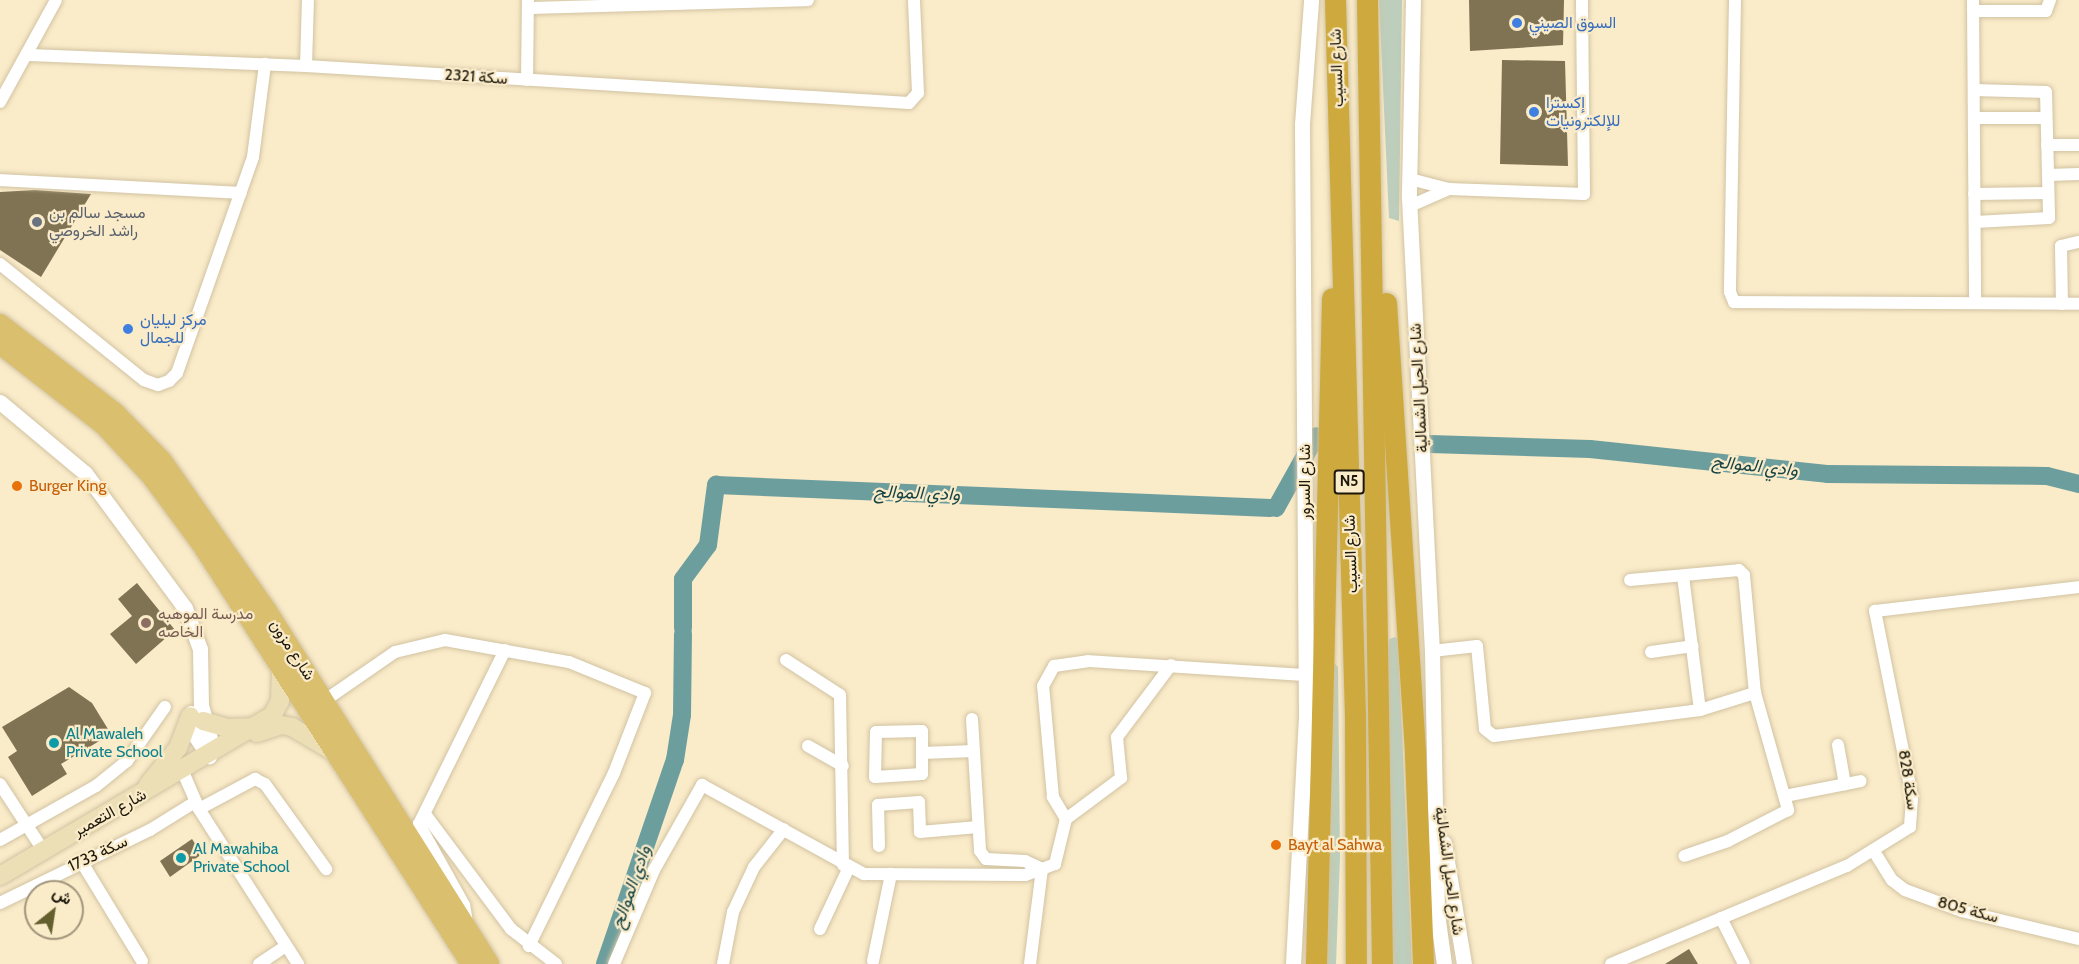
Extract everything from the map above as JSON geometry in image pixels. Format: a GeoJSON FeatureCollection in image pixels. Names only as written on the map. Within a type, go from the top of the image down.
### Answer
{"type":"FeatureCollection","features":[{"type":"Feature","properties":{"kind":"highway","name":"شارع السيب"},"geometry":{"type":"LineString","coordinates":[[1335,0],[1355,715],[1356,964]]}},
{"type":"Feature","properties":{"kind":"highway","name":"شارع السيب"},"geometry":{"type":"LineString","coordinates":[[1367,0],[1382,964]]}},
{"type":"Feature","properties":{"kind":"highway"},"geometry":{"type":"LineString","coordinates":[[1369,75],[1379,140],[1398,530],[1415,754],[1423,964]]}},
{"type":"Feature","properties":{"kind":"highway"},"geometry":{"type":"LineString","coordinates":[[1316,958],[1330,325],[1341,178]]}},
{"type":"Feature","properties":{"kind":"main road","name":"شارع مزون"},"geometry":{"type":"LineString","coordinates":[[0,324],[115,413],[162,461],[324,701],[489,964]]}},
{"type":"Feature","properties":{"kind":"main road","name":"شارع مزون"},"geometry":{"type":"LineString","coordinates":[[0,344],[104,425],[153,477],[281,667],[471,964]]}},
{"type":"Feature","properties":{"kind":"main road","name":"شارع التعمير"},"geometry":{"type":"LineString","coordinates":[[0,876],[183,772],[272,716],[280,701],[281,667]]}},
{"type":"Feature","properties":{"kind":"main road"},"geometry":{"type":"LineString","coordinates":[[134,799],[172,757],[197,718],[228,728],[254,727]]}},
{"type":"Feature","properties":{"kind":"main road","name":"شارع التعمير"},"geometry":{"type":"LineString","coordinates":[[214,753],[281,725],[336,753]]}},
{"type":"Feature","properties":{"kind":"street"},"geometry":{"type":"LineString","coordinates":[[0,102],[29,55],[56,0]]}},
{"type":"Feature","properties":{"kind":"street"},"geometry":{"type":"LineString","coordinates":[[306,66],[308,0]]}},
{"type":"Feature","properties":{"kind":"street"},"geometry":{"type":"LineString","coordinates":[[527,80],[528,4],[808,0]]}},
{"type":"Feature","properties":{"kind":"street","name":"سكة 2321"},"geometry":{"type":"LineString","coordinates":[[29,55],[306,66],[909,103],[918,93],[914,0]]}},
{"type":"Feature","properties":{"kind":"street","name":"شارع السرور"},"geometry":{"type":"LineString","coordinates":[[1293,964],[1306,675],[1302,124],[1311,0]]}},
{"type":"Feature","properties":{"kind":"street","name":"شارع الحيل الشمالية"},"geometry":{"type":"LineString","coordinates":[[1413,0],[1410,207],[1437,777],[1437,913],[1444,964]]}},
{"type":"Feature","properties":{"kind":"street"},"geometry":{"type":"LineString","coordinates":[[1410,179],[1449,189],[1584,194],[1582,0]]}},
{"type":"Feature","properties":{"kind":"street"},"geometry":{"type":"LineString","coordinates":[[1735,0],[1730,295],[1739,304],[2079,304]]}},
{"type":"Feature","properties":{"kind":"street"},"geometry":{"type":"LineString","coordinates":[[1975,303],[1973,5],[2050,4]]}},
{"type":"Feature","properties":{"kind":"street"},"geometry":{"type":"LineString","coordinates":[[0,264],[144,380],[158,385],[177,373],[257,144],[266,64]]}},
{"type":"Feature","properties":{"kind":"street"},"geometry":{"type":"LineString","coordinates":[[1974,90],[2046,92],[2048,175],[2047,221],[1975,222]]}},
{"type":"Feature","properties":{"kind":"street"},"geometry":{"type":"LineString","coordinates":[[1974,118],[2046,118]]}},
{"type":"Feature","properties":{"kind":"street"},"geometry":{"type":"LineString","coordinates":[[2047,145],[2079,145]]}},
{"type":"Feature","properties":{"kind":"street"},"geometry":{"type":"LineString","coordinates":[[2048,175],[2079,174]]}},
{"type":"Feature","properties":{"kind":"street"},"geometry":{"type":"LineString","coordinates":[[0,180],[241,193]]}},
{"type":"Feature","properties":{"kind":"street"},"geometry":{"type":"LineString","coordinates":[[1410,207],[1449,189]]}},
{"type":"Feature","properties":{"kind":"street"},"geometry":{"type":"LineString","coordinates":[[1974,194],[2048,193]]}},
{"type":"Feature","properties":{"kind":"street"},"geometry":{"type":"LineString","coordinates":[[2062,304],[2061,246],[2079,242]]}},
{"type":"Feature","properties":{"kind":"street"},"geometry":{"type":"LineString","coordinates":[[0,402],[86,472],[185,608],[200,649],[197,718],[211,742],[214,753]]}},
{"type":"Feature","properties":{"kind":"street"},"geometry":{"type":"LineString","coordinates":[[1629,580],[1743,572],[1755,693],[1785,796],[1784,816],[1684,855]]}},
{"type":"Feature","properties":{"kind":"street"},"geometry":{"type":"LineString","coordinates":[[1683,576],[1700,710]]}},
{"type":"Feature","properties":{"kind":"street","name":"سكة 828"},"geometry":{"type":"LineString","coordinates":[[1611,964],[1875,853],[1906,831],[1914,816],[1875,611],[2079,587]]}},
{"type":"Feature","properties":{"kind":"street"},"geometry":{"type":"LineString","coordinates":[[324,701],[395,652],[416,645],[445,640],[569,662],[647,697],[529,946]]}},
{"type":"Feature","properties":{"kind":"street"},"geometry":{"type":"LineString","coordinates":[[1432,651],[1477,646],[1485,729],[1494,736],[1700,710],[1755,693]]}},
{"type":"Feature","properties":{"kind":"street"},"geometry":{"type":"LineString","coordinates":[[1651,652],[1693,646]]}},
{"type":"Feature","properties":{"kind":"street"},"geometry":{"type":"LineString","coordinates":[[468,930],[464,905],[420,830],[425,814],[505,650]]}},
{"type":"Feature","properties":{"kind":"street"},"geometry":{"type":"LineString","coordinates":[[786,660],[840,695],[846,866],[820,929]]}},
{"type":"Feature","properties":{"kind":"street"},"geometry":{"type":"LineString","coordinates":[[1066,819],[1053,797],[1044,686],[1048,674],[1064,662],[1171,665],[1306,675]]}},
{"type":"Feature","properties":{"kind":"street"},"geometry":{"type":"LineString","coordinates":[[614,964],[654,870],[702,785],[864,874],[1025,875],[1055,864],[1066,819],[1121,778],[1117,737],[1171,665]]}},
{"type":"Feature","properties":{"kind":"street"},"geometry":{"type":"LineString","coordinates":[[0,840],[26,823],[96,786],[127,761],[165,707]]}},
{"type":"Feature","properties":{"kind":"street"},"geometry":{"type":"LineString","coordinates":[[972,718],[980,851],[986,859],[1025,861],[1042,869]]}},
{"type":"Feature","properties":{"kind":"street"},"geometry":{"type":"LineString","coordinates":[[922,731],[922,753],[922,774],[875,777],[876,732],[922,731]]}},
{"type":"Feature","properties":{"kind":"street"},"geometry":{"type":"LineString","coordinates":[[1838,745],[1845,784]]}},
{"type":"Feature","properties":{"kind":"street"},"geometry":{"type":"LineString","coordinates":[[808,746],[843,766]]}},
{"type":"Feature","properties":{"kind":"street"},"geometry":{"type":"LineString","coordinates":[[922,753],[974,751]]}},
{"type":"Feature","properties":{"kind":"street"},"geometry":{"type":"LineString","coordinates":[[183,772],[197,806],[298,964]]}},
{"type":"Feature","properties":{"kind":"street","name":"شارع الحيل الشمالية"},"geometry":{"type":"LineString","coordinates":[[1437,777],[1453,916],[1464,964]]}},
{"type":"Feature","properties":{"kind":"street","name":"سكة 1733"},"geometry":{"type":"LineString","coordinates":[[0,903],[81,861],[255,779],[265,784],[326,868]]}},
{"type":"Feature","properties":{"kind":"street"},"geometry":{"type":"LineString","coordinates":[[1785,796],[1861,781]]}},
{"type":"Feature","properties":{"kind":"street"},"geometry":{"type":"LineString","coordinates":[[0,784],[43,850]]}},
{"type":"Feature","properties":{"kind":"street"},"geometry":{"type":"LineString","coordinates":[[879,846],[878,806],[919,802],[920,832],[978,827]]}},
{"type":"Feature","properties":{"kind":"street"},"geometry":{"type":"LineString","coordinates":[[425,814],[511,929],[529,946],[556,964]]}},
{"type":"Feature","properties":{"kind":"street"},"geometry":{"type":"LineString","coordinates":[[723,964],[733,912],[754,867],[784,829]]}},
{"type":"Feature","properties":{"kind":"street","name":"سكة 805"},"geometry":{"type":"LineString","coordinates":[[1875,853],[1892,880],[1905,890],[1962,911],[2079,939]]}},
{"type":"Feature","properties":{"kind":"street"},"geometry":{"type":"LineString","coordinates":[[81,861],[142,961]]}},
{"type":"Feature","properties":{"kind":"street"},"geometry":{"type":"LineString","coordinates":[[1030,964],[1042,869]]}},
{"type":"Feature","properties":{"kind":"street"},"geometry":{"type":"LineString","coordinates":[[873,961],[891,874]]}},
{"type":"Feature","properties":{"kind":"street"},"geometry":{"type":"LineString","coordinates":[[1721,918],[1744,964]]}},
{"type":"Feature","properties":{"kind":"street"},"geometry":{"type":"LineString","coordinates":[[259,964],[286,946]]}},
{"type":"Feature","properties":{"kind":"green space"},"geometry":{"type":"Polygon","coordinates":[[[1379,0],[1402,0],[1399,221],[1389,218],[1379,0]]]}},
{"type":"Feature","properties":{"kind":"green space"},"geometry":{"type":"Polygon","coordinates":[[[1395,637],[1398,639],[1412,964],[1392,964],[1388,649],[1389,639],[1395,637]]]}},
{"type":"Feature","properties":{"kind":"green space"},"geometry":{"type":"Polygon","coordinates":[[[1334,663],[1338,667],[1340,857],[1336,964],[1325,964],[1328,701],[1334,663]]]}},
{"type":"Feature","properties":{"kind":"building","name":"السوق الصيني"},"geometry":{"type":"Polygon","coordinates":[[[1469,0],[1564,0],[1563,45],[1470,51],[1469,0]]]}},
{"type":"Feature","properties":{"kind":"building","name":"إكسترا للإلكترونيات"},"geometry":{"type":"Polygon","coordinates":[[[1502,60],[1565,61],[1568,166],[1500,164],[1502,60]]]}},
{"type":"Feature","properties":{"kind":"building","name":"مسجد سالم بن راشد الخروصي"},"geometry":{"type":"Polygon","coordinates":[[[35,190],[91,194],[41,277],[0,250],[0,192],[35,190]]]}},
{"type":"Feature","properties":{"kind":"building","name":"مدرسة الموهبه الخاصه"},"geometry":{"type":"Polygon","coordinates":[[[137,583],[175,630],[136,664],[110,634],[132,616],[118,599],[137,583]]]}},
{"type":"Feature","properties":{"kind":"building","name":"Al Mawaleh Private School"},"geometry":{"type":"Polygon","coordinates":[[[69,687],[92,703],[111,734],[61,764],[67,774],[32,796],[8,757],[17,751],[2,727],[69,687]]]}},
{"type":"Feature","properties":{"kind":"building","name":"Al Mawahiba Private School"},"geometry":{"type":"Polygon","coordinates":[[[192,839],[202,854],[170,877],[160,861],[192,839]]]}},
{"type":"Feature","properties":{"kind":"building"},"geometry":{"type":"Polygon","coordinates":[[[1689,949],[1698,964],[1665,964],[1689,949]]]}},
{"type":"Feature","properties":{"kind":"waterway","name":"وادي الموالح"},"geometry":{"type":"LineString","coordinates":[[1276,508],[1316,436]]}},
{"type":"Feature","properties":{"kind":"waterway","name":"وادي الموالح"},"geometry":{"type":"LineString","coordinates":[[1430,444],[1590,449],[1827,474],[2047,476],[2079,484]]}},
{"type":"Feature","properties":{"kind":"waterway","name":"وادي الموالح"},"geometry":{"type":"LineString","coordinates":[[683,628],[683,579],[708,545],[716,485],[1271,508]]}},
{"type":"Feature","properties":{"kind":"waterway","name":"وادي الموالح"},"geometry":{"type":"LineString","coordinates":[[605,964],[675,760],[682,715],[683,634]]}},
{"type":"Feature","properties":{"kind":"place","name":"السوق الصيني"},"geometry":{"type":"Point","coordinates":[1517,23]}},
{"type":"Feature","properties":{"kind":"place","name":"إكسترا للإلكترونيات"},"geometry":{"type":"Point","coordinates":[1534,112]}},
{"type":"Feature","properties":{"kind":"place","name":"مسجد سالم بن راشد الخروصي"},"geometry":{"type":"Point","coordinates":[37,222]}},
{"type":"Feature","properties":{"kind":"place","name":"مركز ليليان للجمال"},"geometry":{"type":"Point","coordinates":[128,329]}},
{"type":"Feature","properties":{"kind":"place","name":"Burger King"},"geometry":{"type":"Point","coordinates":[17,486]}},
{"type":"Feature","properties":{"kind":"place","name":"مدرسة الموهبه الخاصه"},"geometry":{"type":"Point","coordinates":[146,623]}},
{"type":"Feature","properties":{"kind":"place","name":"Al Mawaleh Private School"},"geometry":{"type":"Point","coordinates":[54,743]}},
{"type":"Feature","properties":{"kind":"place","name":"Bayt al Sahwa"},"geometry":{"type":"Point","coordinates":[1276,845]}},
{"type":"Feature","properties":{"kind":"place","name":"Al Mawahiba Private School"},"geometry":{"type":"Point","coordinates":[181,858]}}]}
